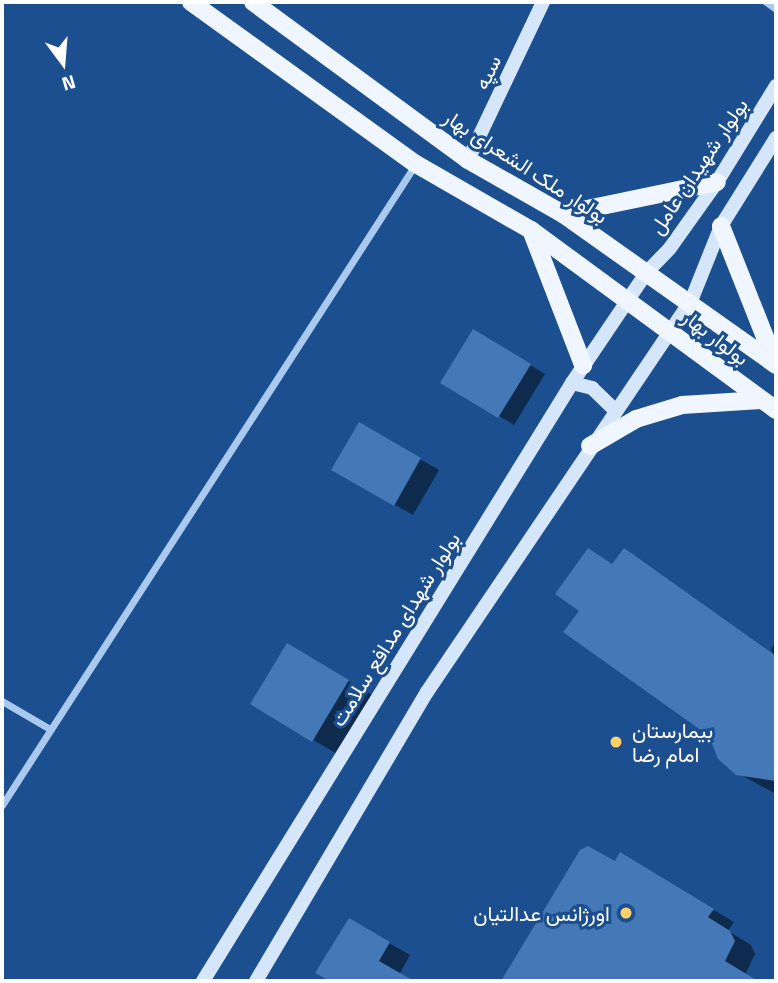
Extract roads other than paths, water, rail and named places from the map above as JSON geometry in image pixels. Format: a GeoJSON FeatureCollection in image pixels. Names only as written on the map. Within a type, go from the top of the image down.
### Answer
{"type":"FeatureCollection","features":[{"type":"Feature","properties":{"kind":"main road"},"geometry":{"type":"LineString","coordinates":[[191,2],[415,164],[531,230],[627,301]]}},
{"type":"Feature","properties":{"kind":"main road","name":"بولوار ملک الشعرای بهار"},"geometry":{"type":"LineString","coordinates":[[253,2],[468,160],[563,214],[691,301],[776,365]]}},
{"type":"Feature","properties":{"kind":"main road"},"geometry":{"type":"LineString","coordinates":[[563,214],[717,182]]}},
{"type":"Feature","properties":{"kind":"main road"},"geometry":{"type":"LineString","coordinates":[[721,226],[776,365]]}},
{"type":"Feature","properties":{"kind":"main road"},"geometry":{"type":"LineString","coordinates":[[531,230],[583,365]]}},
{"type":"Feature","properties":{"kind":"main road","name":"بولوار بهار"},"geometry":{"type":"LineString","coordinates":[[627,301],[776,410]]}},
{"type":"Feature","properties":{"kind":"main road"},"geometry":{"type":"LineString","coordinates":[[590,446],[636,419],[682,405],[761,400]]}},
{"type":"Feature","properties":{"kind":"street","name":"سپه"},"geometry":{"type":"LineString","coordinates":[[468,160],[543,2]]}},
{"type":"Feature","properties":{"kind":"street"},"geometry":{"type":"LineString","coordinates":[[766,2],[776,9]]}},
{"type":"Feature","properties":{"kind":"street","name":"بولوار شهیدان عامل"},"geometry":{"type":"LineString","coordinates":[[627,301],[647,272],[670,248],[717,182],[776,86]]}},
{"type":"Feature","properties":{"kind":"street"},"geometry":{"type":"LineString","coordinates":[[256,981],[427,692],[614,410],[691,301],[721,226],[776,138]]}},
{"type":"Feature","properties":{"kind":"street"},"geometry":{"type":"LineString","coordinates":[[2,805],[415,164]]}},
{"type":"Feature","properties":{"kind":"street","name":"بولوار شهدای مدافع سلامت"},"geometry":{"type":"LineString","coordinates":[[203,981],[583,365],[627,301]]}},
{"type":"Feature","properties":{"kind":"street"},"geometry":{"type":"LineString","coordinates":[[572,383],[592,388],[614,410]]}},
{"type":"Feature","properties":{"kind":"street"},"geometry":{"type":"LineString","coordinates":[[2,701],[50,729]]}},
{"type":"Feature","properties":{"kind":"place","name":"بیمارستان امام رضا"},"geometry":{"type":"Point","coordinates":[616,742]}},
{"type":"Feature","properties":{"kind":"place","name":"اورژانس عدالتیان"},"geometry":{"type":"Point","coordinates":[626,913]}}]}
